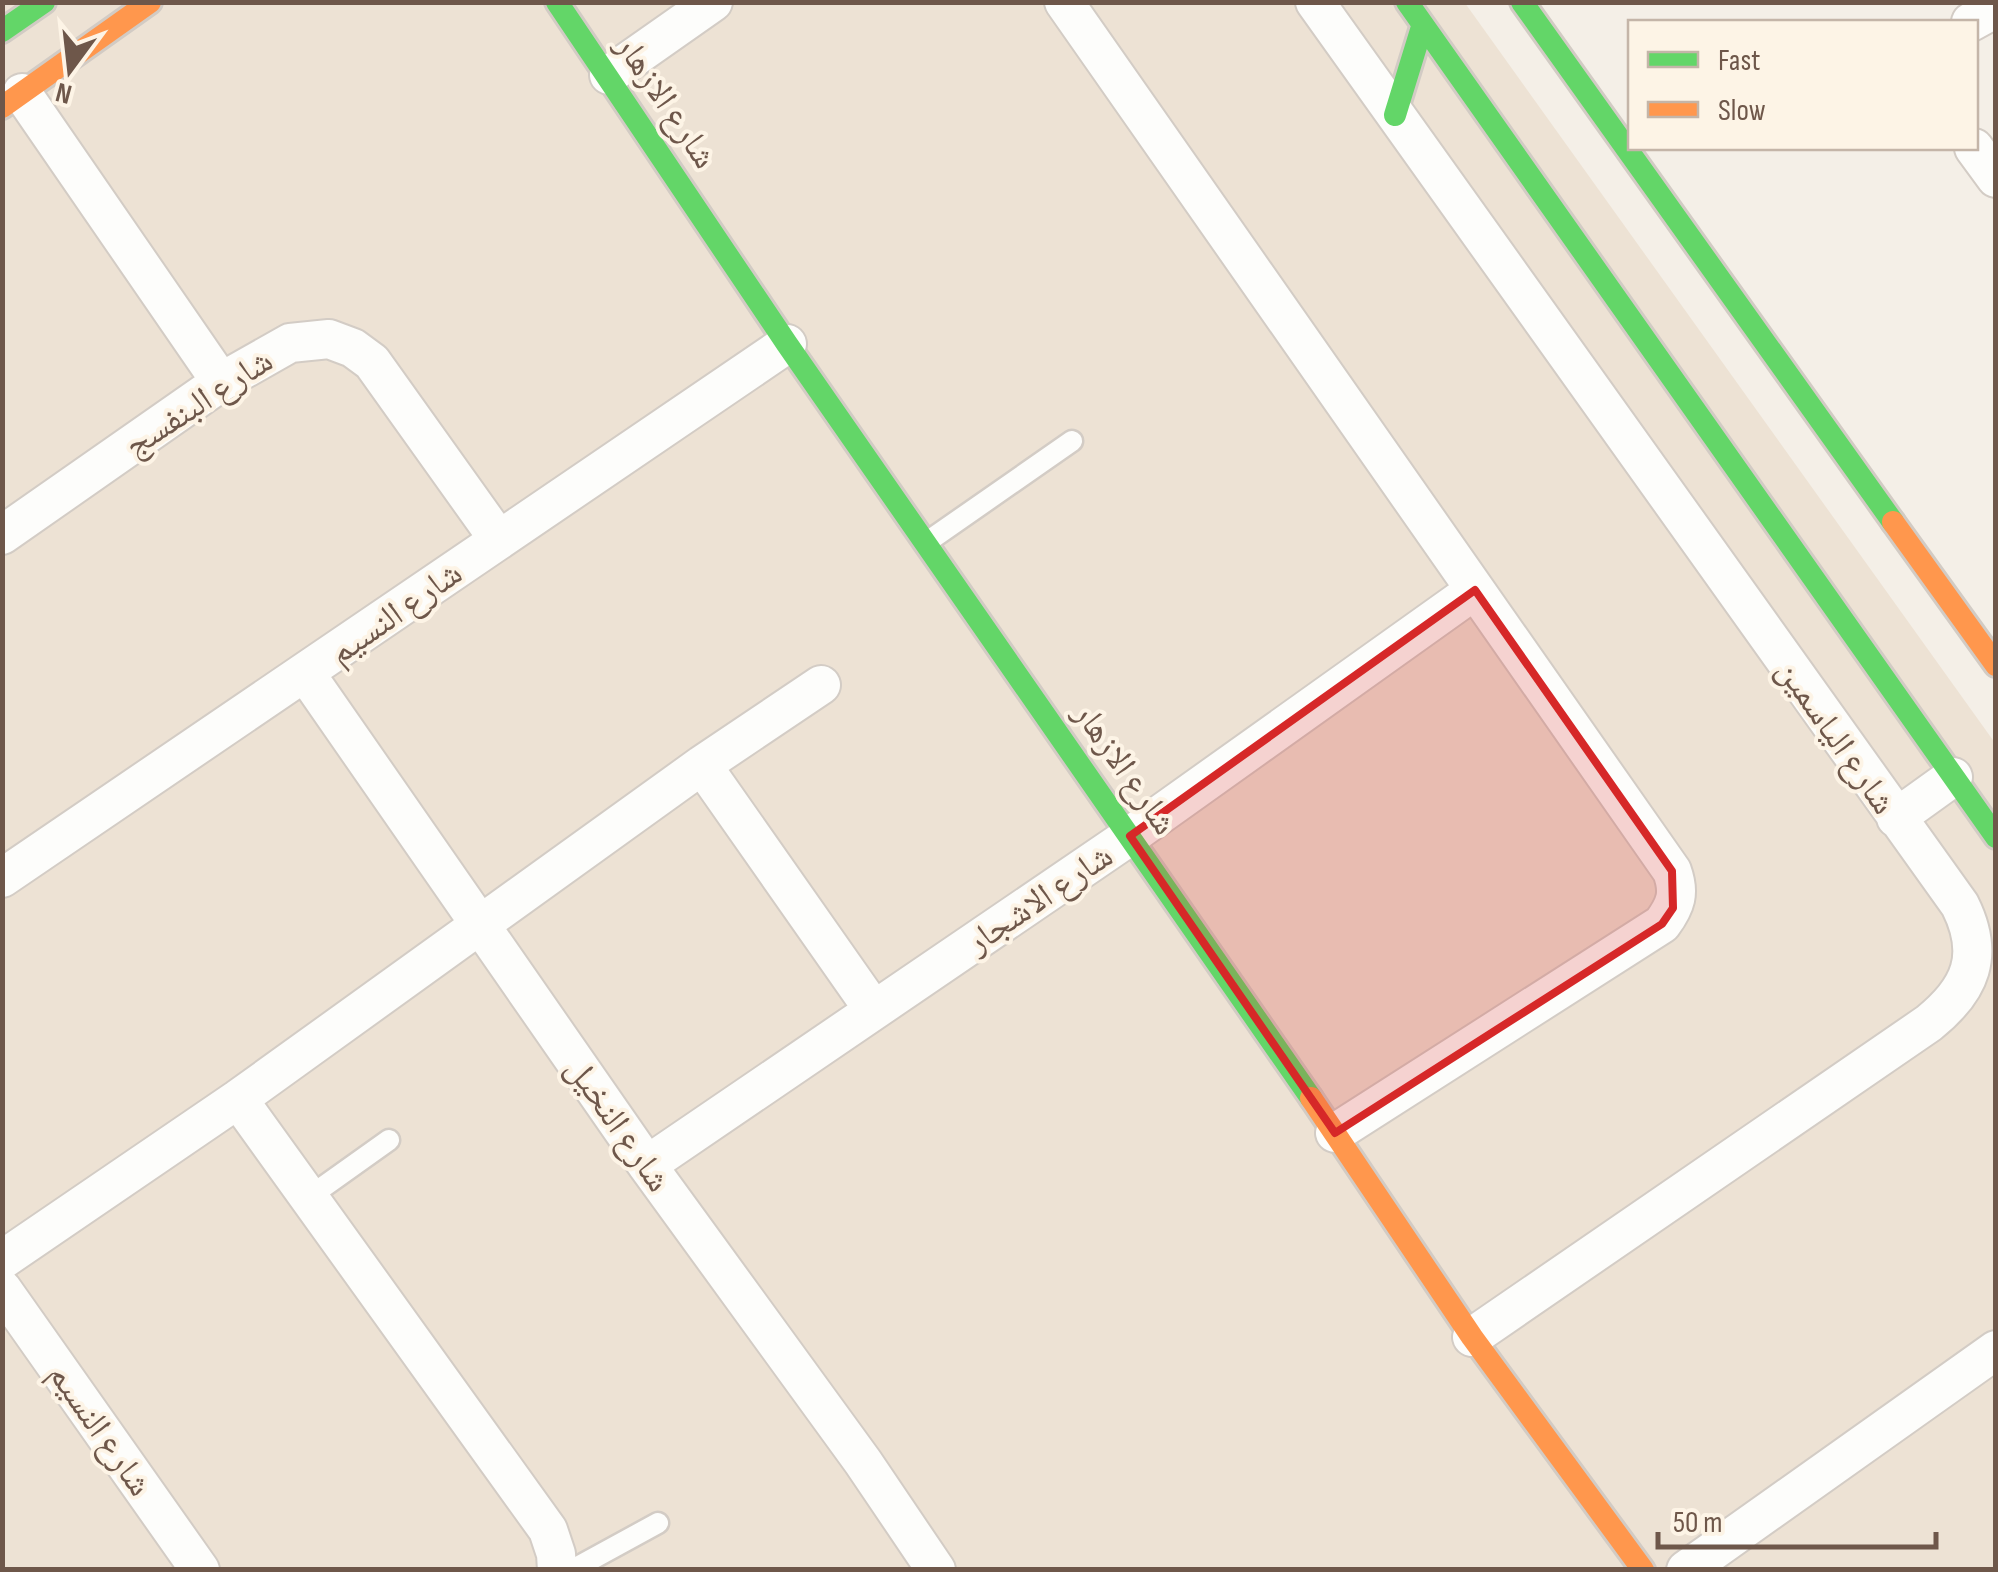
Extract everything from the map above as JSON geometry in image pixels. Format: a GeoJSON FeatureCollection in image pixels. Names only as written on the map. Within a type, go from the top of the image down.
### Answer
{"type":"FeatureCollection","features":[{"type":"Feature","properties":{"kind":"street"},"geometry":{"type":"LineString","coordinates":[[2,31],[44,2]]}},
{"type":"Feature","properties":{"kind":"street"},"geometry":{"type":"LineString","coordinates":[[150,2],[12,100],[221,382]]}},
{"type":"Feature","properties":{"kind":"street","name":"شارع الازهار"},"geometry":{"type":"LineString","coordinates":[[556,2],[609,75],[787,344],[1336,1133],[1472,1337],[1642,1570]]}},
{"type":"Feature","properties":{"kind":"street"},"geometry":{"type":"LineString","coordinates":[[609,75],[712,2]]}},
{"type":"Feature","properties":{"kind":"street"},"geometry":{"type":"LineString","coordinates":[[1064,2],[1672,870],[1679,888],[1673,908],[1662,924],[1336,1133]]}},
{"type":"Feature","properties":{"kind":"street","name":"شارع الياسمين"},"geometry":{"type":"LineString","coordinates":[[1315,2],[1960,905],[1974,943],[1964,987],[1948,1007],[1472,1337]]}},
{"type":"Feature","properties":{"kind":"street"},"geometry":{"type":"LineString","coordinates":[[1408,2],[1996,837]]}},
{"type":"Feature","properties":{"kind":"street"},"geometry":{"type":"LineString","coordinates":[[1522,2],[1996,665]]}},
{"type":"Feature","properties":{"kind":"street"},"geometry":{"type":"LineString","coordinates":[[1395,115],[1422,27]]}},
{"type":"Feature","properties":{"kind":"street"},"geometry":{"type":"LineString","coordinates":[[1975,150],[1996,178]]}},
{"type":"Feature","properties":{"kind":"street","name":"شارع البنفسج"},"geometry":{"type":"LineString","coordinates":[[2,535],[221,382],[290,344],[329,339],[353,348],[372,362],[499,540]]}},
{"type":"Feature","properties":{"kind":"street","name":"شارع النسيم"},"geometry":{"type":"LineString","coordinates":[[5,869],[306,674],[787,344]]}},
{"type":"Feature","properties":{"kind":"street","name":"شارع الاشجار"},"geometry":{"type":"LineString","coordinates":[[647,1165],[1130,836],[1476,590]]}},
{"type":"Feature","properties":{"kind":"street","name":"شارع النخيل"},"geometry":{"type":"LineString","coordinates":[[306,674],[478,925],[852,1446],[936,1570]]}},
{"type":"Feature","properties":{"kind":"street"},"geometry":{"type":"LineString","coordinates":[[2,1260],[238,1098],[702,765],[821,685]]}},
{"type":"Feature","properties":{"kind":"street"},"geometry":{"type":"LineString","coordinates":[[702,765],[873,1009]]}},
{"type":"Feature","properties":{"kind":"street"},"geometry":{"type":"LineString","coordinates":[[1896,818],[1954,777]]}},
{"type":"Feature","properties":{"kind":"street"},"geometry":{"type":"LineString","coordinates":[[238,1098],[548,1530],[557,1570]]}},
{"type":"Feature","properties":{"kind":"street","name":"شارع النسيم"},"geometry":{"type":"LineString","coordinates":[[2,1289],[200,1570]]}},
{"type":"Feature","properties":{"kind":"street"},"geometry":{"type":"LineString","coordinates":[[1686,1570],[1996,1350]]}},
{"type":"Feature","properties":{"kind":"lane"},"geometry":{"type":"LineString","coordinates":[[927,542],[1072,442]]}},
{"type":"Feature","properties":{"kind":"lane"},"geometry":{"type":"LineString","coordinates":[[309,1197],[389,1140]]}},
{"type":"Feature","properties":{"kind":"lane"},"geometry":{"type":"LineString","coordinates":[[572,1570],[658,1523]]}},
{"type":"Feature","properties":{"kind":"highlighted area"},"geometry":{"type":"Polygon","coordinates":[[[1475,590],[1672,871],[1673,908],[1662,924],[1335,1133],[1130,836],[1475,590]]]}},
{"type":"Feature","properties":{"kind":"shaded area"},"geometry":{"type":"Polygon","coordinates":[[[3,3],[1465,3],[1995,743],[1995,1569],[3,1570],[3,3]]]}},
{"type":"Feature","properties":{"kind":"traffic: fast"},"geometry":{"type":"LineString","coordinates":[[2,31],[44,2]]}},
{"type":"Feature","properties":{"kind":"traffic: fast"},"geometry":{"type":"LineString","coordinates":[[557,2],[787,344],[1311,1098]]}},
{"type":"Feature","properties":{"kind":"traffic: fast"},"geometry":{"type":"LineString","coordinates":[[1407,2],[1996,837]]}},
{"type":"Feature","properties":{"kind":"traffic: fast"},"geometry":{"type":"LineString","coordinates":[[1522,2],[1893,522]]}},
{"type":"Feature","properties":{"kind":"traffic: fast"},"geometry":{"type":"LineString","coordinates":[[1395,115],[1422,27]]}},
{"type":"Feature","properties":{"kind":"traffic: slow"},"geometry":{"type":"LineString","coordinates":[[2,107],[150,2]]}},
{"type":"Feature","properties":{"kind":"traffic: slow"},"geometry":{"type":"LineString","coordinates":[[1893,522],[1996,665]]}},
{"type":"Feature","properties":{"kind":"traffic: slow"},"geometry":{"type":"LineString","coordinates":[[1311,1098],[1472,1337],[1643,1570]]}}]}
